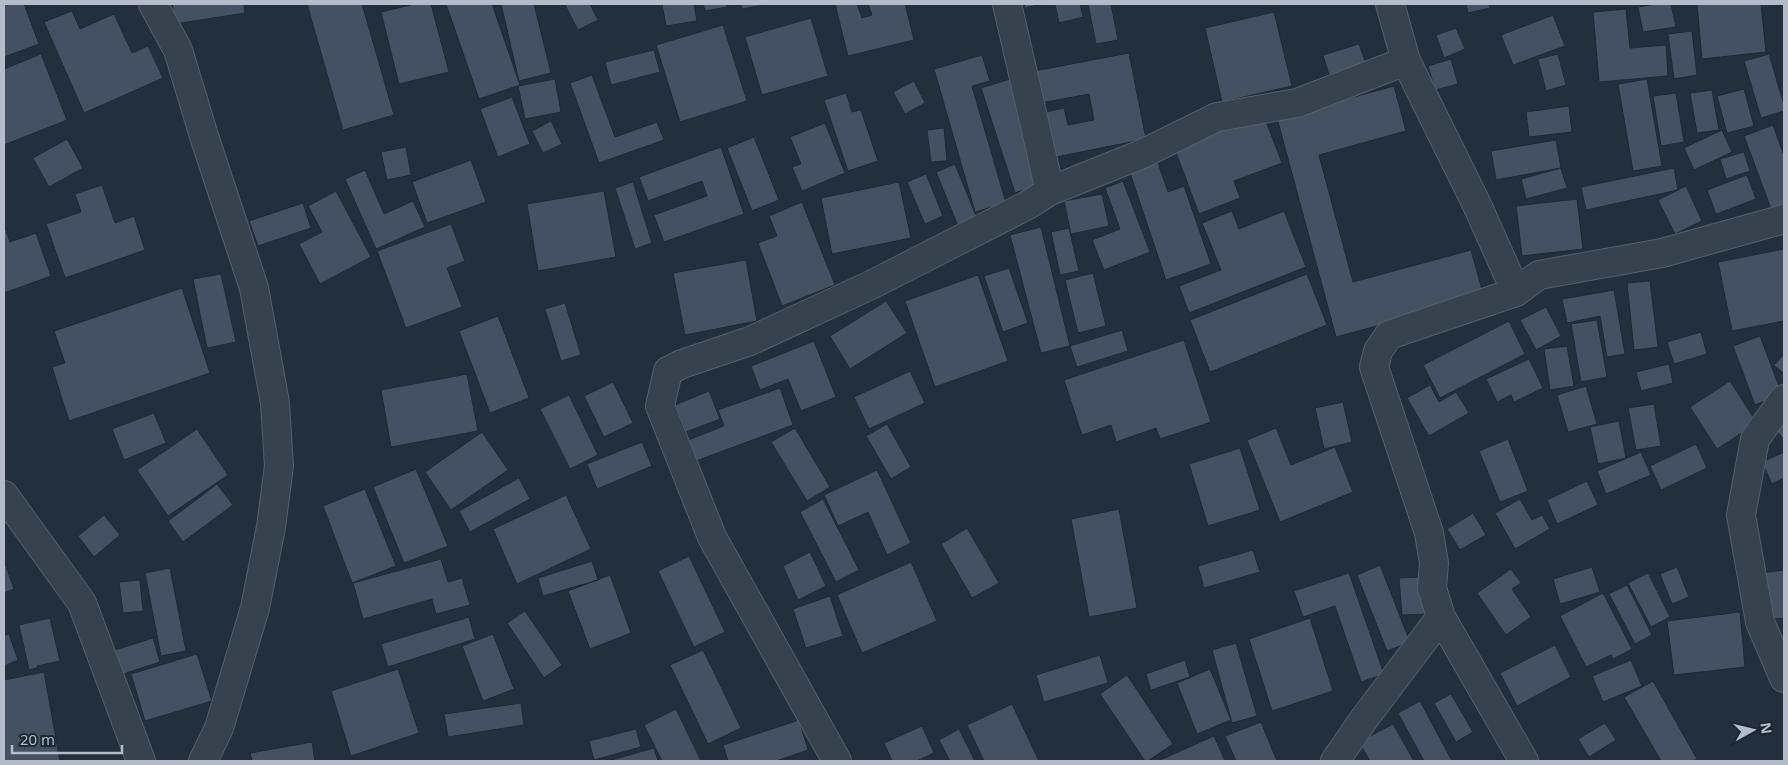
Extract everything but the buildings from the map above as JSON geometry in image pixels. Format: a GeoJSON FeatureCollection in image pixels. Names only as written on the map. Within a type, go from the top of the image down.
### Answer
{"type":"FeatureCollection","features":[{"type":"Feature","properties":{"kind":"street"},"geometry":{"type":"LineString","coordinates":[[153,4],[178,50],[254,288],[275,403],[280,466],[271,527],[255,608],[219,728],[203,761]]}},
{"type":"Feature","properties":{"kind":"street"},"geometry":{"type":"LineString","coordinates":[[1007,4],[1050,191]]}},
{"type":"Feature","properties":{"kind":"street"},"geometry":{"type":"LineString","coordinates":[[1390,4],[1406,61],[1477,205],[1516,292]]}},
{"type":"Feature","properties":{"kind":"street"},"geometry":{"type":"LineString","coordinates":[[836,761],[712,537],[660,406],[668,371],[682,364],[750,341],[871,285],[1026,206],[1050,191],[1142,154],[1217,117],[1297,103],[1406,61]]}},
{"type":"Feature","properties":{"kind":"street"},"geometry":{"type":"LineString","coordinates":[[1524,761],[1441,617],[1432,588],[1434,563],[1430,533],[1374,368],[1378,350],[1389,336],[1516,292],[1539,275],[1662,253],[1784,219]]}},
{"type":"Feature","properties":{"kind":"street"},"geometry":{"type":"LineString","coordinates":[[1784,399],[1755,439],[1741,515],[1760,622],[1784,678]]}},
{"type":"Feature","properties":{"kind":"street"},"geometry":{"type":"LineString","coordinates":[[4,495],[82,603],[141,761]]}},
{"type":"Feature","properties":{"kind":"street"},"geometry":{"type":"LineString","coordinates":[[1335,761],[1364,719],[1441,617]]}}]}
